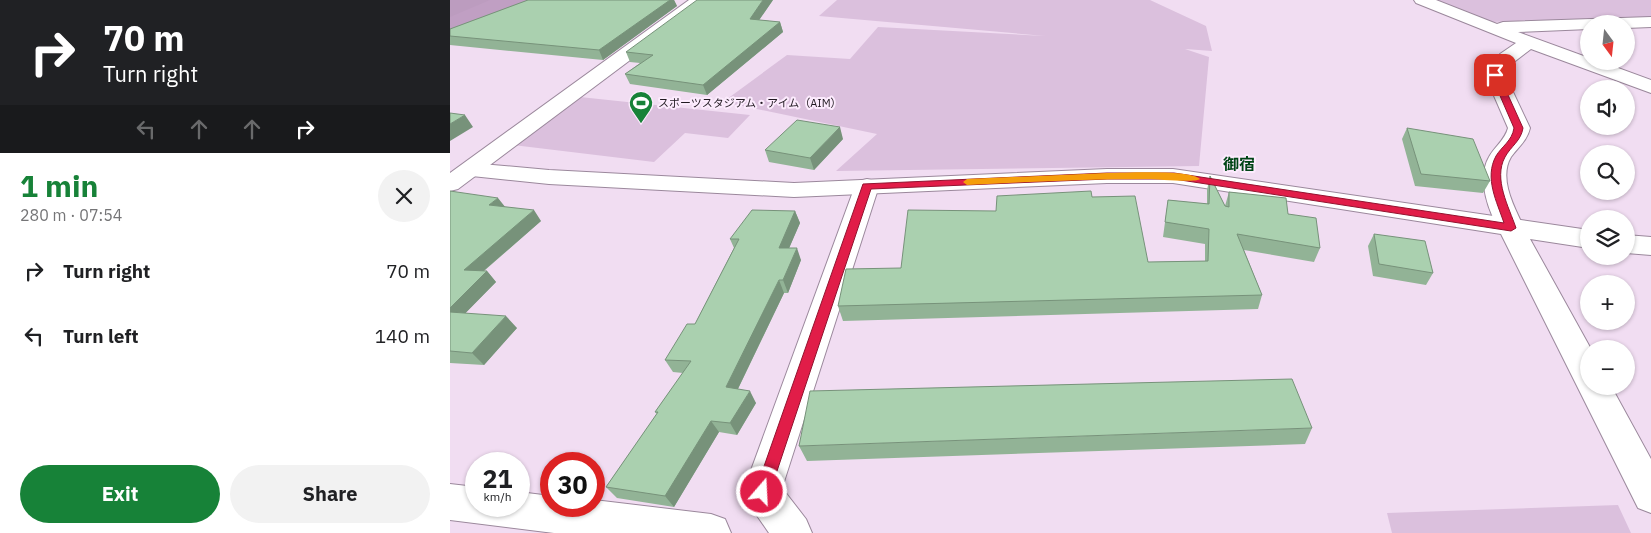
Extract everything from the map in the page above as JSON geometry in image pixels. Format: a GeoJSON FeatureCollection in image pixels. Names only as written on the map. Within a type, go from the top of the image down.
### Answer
{"type":"FeatureCollection","features":[{"type":"Feature","properties":{"kind":"street"},"geometry":{"type":"LineString","coordinates":[[450,184],[695,4],[697,0]]}},
{"type":"Feature","properties":{"kind":"street"},"geometry":{"type":"LineString","coordinates":[[1422,0],[1528,42],[1651,87]]}},
{"type":"Feature","properties":{"kind":"street"},"geometry":{"type":"LineString","coordinates":[[1635,23],[1651,22]]}},
{"type":"Feature","properties":{"kind":"street"},"geometry":{"type":"LineString","coordinates":[[1489,27],[1580,24]]}},
{"type":"Feature","properties":{"kind":"street"},"geometry":{"type":"LineString","coordinates":[[1528,42],[1507,58],[1495,75],[1519,128],[1518,136],[1500,157],[1495,180],[1511,228],[1580,359]]}},
{"type":"Feature","properties":{"kind":"street"},"geometry":{"type":"LineString","coordinates":[[470,170],[550,177],[794,190],[1107,176],[1174,176],[1580,238]]}},
{"type":"Feature","properties":{"kind":"street"},"geometry":{"type":"LineString","coordinates":[[792,533],[762,492],[867,186]]}},
{"type":"Feature","properties":{"kind":"street"},"geometry":{"type":"LineString","coordinates":[[1635,245],[1651,246]]}},
{"type":"Feature","properties":{"kind":"street"},"geometry":{"type":"LineString","coordinates":[[1599,395],[1651,495]]}},
{"type":"Feature","properties":{"kind":"street"},"geometry":{"type":"LineString","coordinates":[[450,502],[465,504]]}},
{"type":"Feature","properties":{"kind":"street"},"geometry":{"type":"LineString","coordinates":[[530,512],[712,533]]}},
{"type":"Feature","properties":{"kind":"shaded area"},"geometry":{"type":"Polygon","coordinates":[[[450,0],[490,0],[450,17],[450,0]]]}},
{"type":"Feature","properties":{"kind":"shaded area"},"geometry":{"type":"Polygon","coordinates":[[[477,0],[569,0],[450,37],[450,11],[477,0]]]}},
{"type":"Feature","properties":{"kind":"shaded area"},"geometry":{"type":"Polygon","coordinates":[[[837,0],[1150,0],[1206,26],[1212,51],[1185,49],[1209,57],[1199,166],[836,171],[877,134],[723,102],[787,55],[850,59],[878,27],[1045,36],[819,16],[837,0]]]}},
{"type":"Feature","properties":{"kind":"shaded area"},"geometry":{"type":"Polygon","coordinates":[[[1434,0],[1651,0],[1651,17],[1635,17],[1635,15],[1580,15],[1580,19],[1490,22],[1434,0]]]}},
{"type":"Feature","properties":{"kind":"shaded area","name":"スポーツスタジアム・アイム（AIM）"},"geometry":{"type":"Polygon","coordinates":[[[580,97],[750,115],[728,138],[685,133],[654,162],[513,145],[580,97]]]}},
{"type":"Feature","properties":{"kind":"shaded area"},"geometry":{"type":"Polygon","coordinates":[[[1618,505],[1631,533],[1392,533],[1387,513],[1618,505]]]}},
{"type":"Feature","properties":{"kind":"building"},"geometry":{"type":"Polygon","coordinates":[[[528,0],[670,0],[599,50],[450,36],[450,29],[528,0]]]}},
{"type":"Feature","properties":{"kind":"building"},"geometry":{"type":"Polygon","coordinates":[[[697,0],[763,0],[750,19],[780,22],[703,85],[625,74],[653,55],[626,52],[697,0]]]}},
{"type":"Feature","properties":{"kind":"building"},"geometry":{"type":"Polygon","coordinates":[[[450,113],[465,115],[450,124],[450,113]]]}},
{"type":"Feature","properties":{"kind":"building"},"geometry":{"type":"Polygon","coordinates":[[[797,120],[840,127],[810,158],[765,150],[797,120]]]}},
{"type":"Feature","properties":{"kind":"building"},"geometry":{"type":"Polygon","coordinates":[[[1407,128],[1473,139],[1490,181],[1421,174],[1407,128]]]}},
{"type":"Feature","properties":{"kind":"building"},"geometry":{"type":"Polygon","coordinates":[[[1210,176],[1225,206],[1229,207],[1229,192],[1286,198],[1288,214],[1316,218],[1320,248],[1237,234],[1262,295],[838,306],[846,269],[901,268],[908,210],[996,211],[997,196],[1091,191],[1092,197],[1135,196],[1148,262],[1208,261],[1209,229],[1165,222],[1168,200],[1209,204],[1210,176]]]}},
{"type":"Feature","properties":{"kind":"building"},"geometry":{"type":"Polygon","coordinates":[[[450,191],[498,198],[489,205],[534,210],[464,270],[487,271],[450,308],[450,191]]]}},
{"type":"Feature","properties":{"kind":"building"},"geometry":{"type":"Polygon","coordinates":[[[752,210],[795,211],[779,248],[797,248],[783,280],[779,280],[726,387],[750,391],[730,423],[711,421],[665,496],[606,487],[691,361],[665,360],[687,324],[695,324],[739,239],[730,239],[752,210]]]}},
{"type":"Feature","properties":{"kind":"building"},"geometry":{"type":"Polygon","coordinates":[[[1374,234],[1425,241],[1433,273],[1379,264],[1374,234]]]}},
{"type":"Feature","properties":{"kind":"building"},"geometry":{"type":"Polygon","coordinates":[[[450,312],[506,316],[472,353],[450,351],[450,312]]]}},
{"type":"Feature","properties":{"kind":"building"},"geometry":{"type":"Polygon","coordinates":[[[1292,379],[1312,428],[799,446],[810,391],[1292,379]]]}},
{"type":"Feature","properties":{"kind":"slow traffic"},"geometry":{"type":"LineString","coordinates":[[967,182],[1107,176],[1174,176],[1195,179]]}},
{"type":"Feature","properties":{"kind":"place","name":"スポーツスタジアム・アイム（AIM）"},"geometry":{"type":"Point","coordinates":[641,124]}},
{"type":"Feature","properties":{"kind":"district","name":"御宿"},"geometry":{"type":"Point","coordinates":[1239,164]}},
{"type":"Feature","properties":{"kind":"route"},"geometry":{"type":"LineString","coordinates":[[762,492],[867,186],[1107,176],[1174,176],[1511,228],[1495,180],[1500,157],[1518,136],[1519,128],[1495,75]]}}]}
